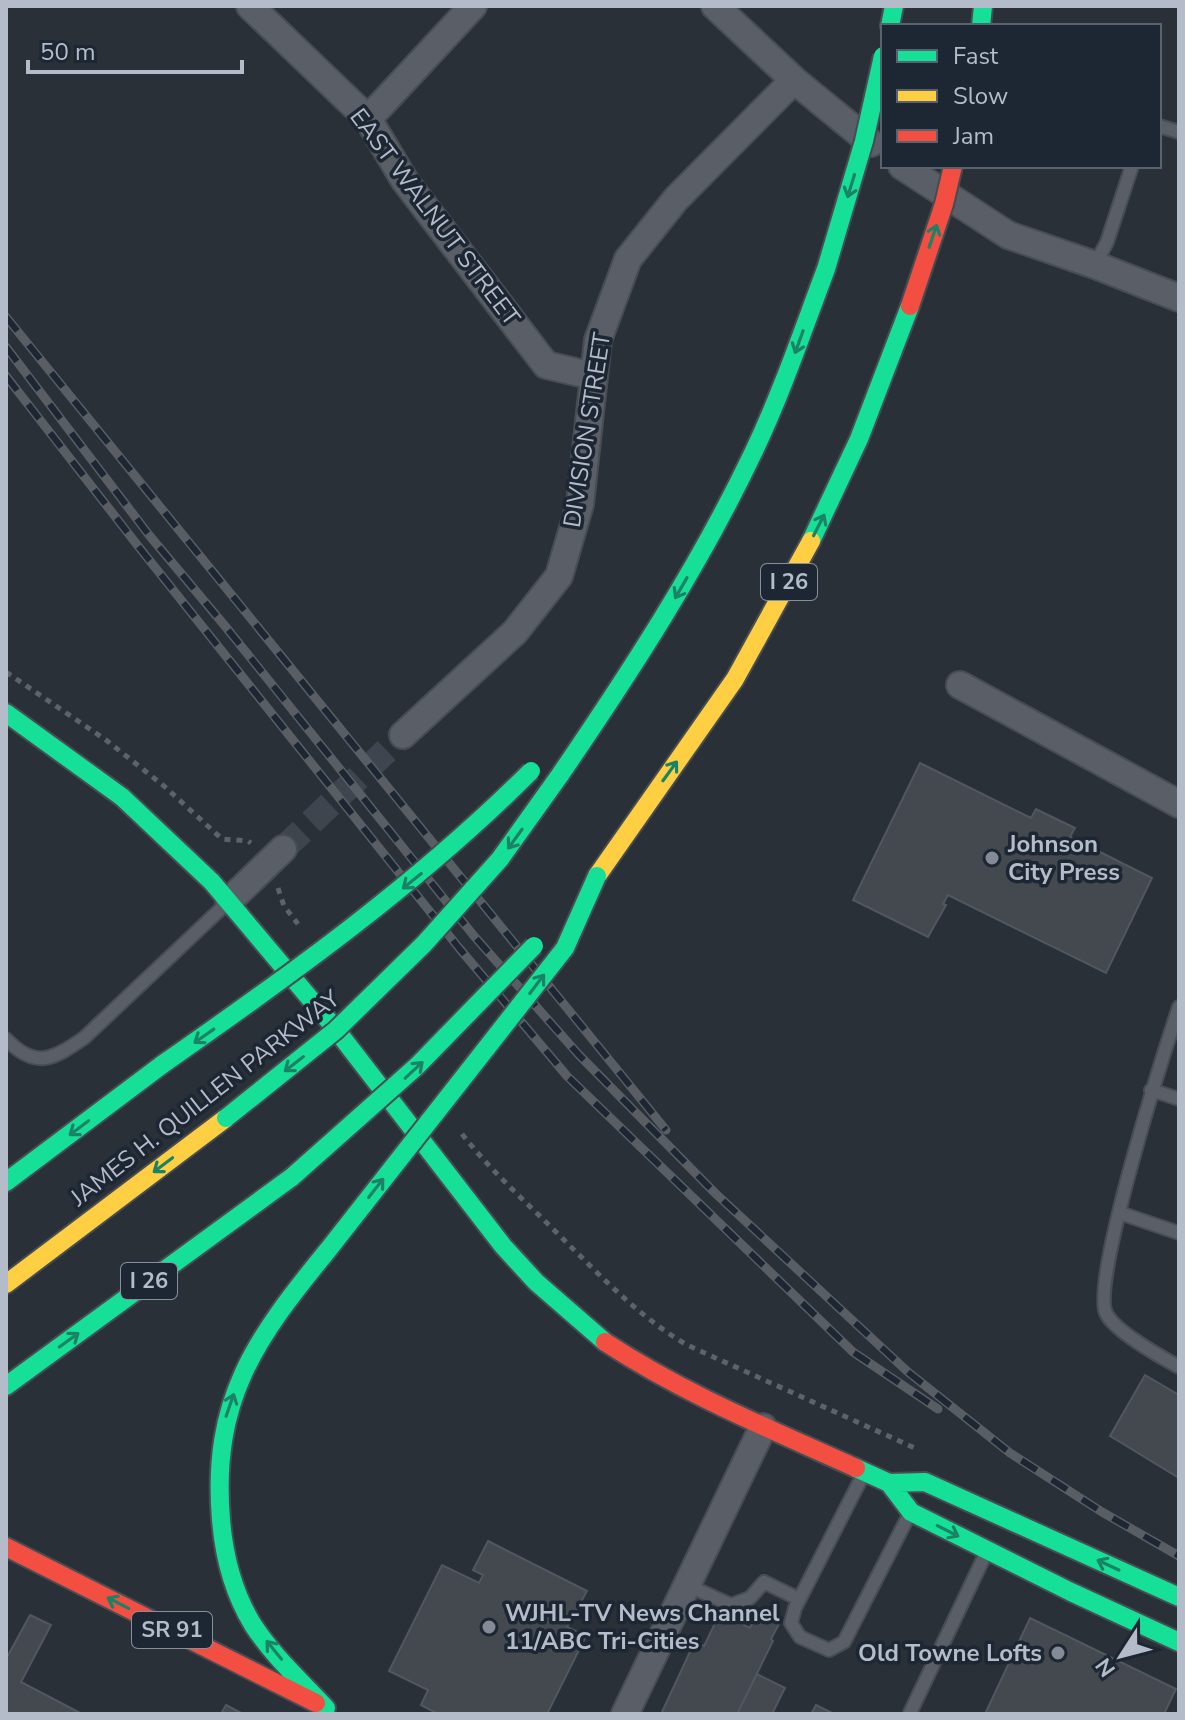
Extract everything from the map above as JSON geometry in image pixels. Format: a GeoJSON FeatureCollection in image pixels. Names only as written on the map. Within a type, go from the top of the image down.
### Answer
{"type":"FeatureCollection","features":[{"type":"Feature","properties":{"kind":"main road","name":"JAMES H. QUILLEN PARKWAY"},"geometry":{"type":"LineString","coordinates":[[6,1284],[226,1118],[336,1030],[424,944],[500,859],[625,680],[720,520],[754,450],[778,398],[826,269],[864,141],[881,65]]}},
{"type":"Feature","properties":{"kind":"main road","name":"I 26"},"geometry":{"type":"LineString","coordinates":[[6,1386],[292,1177],[359,1121],[461,1026],[597,876],[752,651],[845,474],[886,375],[944,204],[953,168]]}},
{"type":"Feature","properties":{"kind":"main road"},"geometry":{"type":"LineString","coordinates":[[562,740],[625,680]]}},
{"type":"Feature","properties":{"kind":"main road"},"geometry":{"type":"LineString","coordinates":[[6,713],[122,797],[182,851],[229,901],[334,1027],[503,1246],[542,1288],[602,1340],[640,1366],[695,1396],[763,1427],[889,1483],[925,1482],[1179,1597]]}},
{"type":"Feature","properties":{"kind":"main road"},"geometry":{"type":"LineString","coordinates":[[6,1182],[374,912],[482,822],[536,766]]}},
{"type":"Feature","properties":{"kind":"main road"},"geometry":{"type":"LineString","coordinates":[[332,1711],[274,1651],[245,1611],[224,1541],[218,1503],[218,1466],[224,1421],[238,1380],[257,1342],[289,1296],[565,948],[597,876]]}},
{"type":"Feature","properties":{"kind":"main road"},"geometry":{"type":"LineString","coordinates":[[889,1483],[911,1512],[1179,1642]]}},
{"type":"Feature","properties":{"kind":"main road","name":"SR 91"},"geometry":{"type":"LineString","coordinates":[[6,1547],[332,1711]]}},
{"type":"Feature","properties":{"kind":"street","name":"EAST WALNUT STREET"},"geometry":{"type":"LineString","coordinates":[[250,6],[368,119],[405,181],[546,365],[593,376]]}},
{"type":"Feature","properties":{"kind":"street"},"geometry":{"type":"LineString","coordinates":[[368,119],[473,6]]}},
{"type":"Feature","properties":{"kind":"street"},"geometry":{"type":"LineString","coordinates":[[715,6],[794,80],[881,151]]}},
{"type":"Feature","properties":{"kind":"street","name":"DIVISION STREET"},"geometry":{"type":"LineString","coordinates":[[403,735],[515,632],[559,576],[580,504],[598,340],[628,259],[676,199],[794,80]]}},
{"type":"Feature","properties":{"kind":"street"},"geometry":{"type":"LineString","coordinates":[[905,168],[1008,235],[1179,298]]}},
{"type":"Feature","properties":{"kind":"street"},"geometry":{"type":"LineString","coordinates":[[960,685],[1179,804]]}},
{"type":"Feature","properties":{"kind":"street"},"geometry":{"type":"LineString","coordinates":[[229,901],[276,855]]}},
{"type":"Feature","properties":{"kind":"street"},"geometry":{"type":"LineString","coordinates":[[625,1714],[763,1427]]}},
{"type":"Feature","properties":{"kind":"lane"},"geometry":{"type":"LineString","coordinates":[[1095,265],[1107,242],[1131,168]]}},
{"type":"Feature","properties":{"kind":"lane"},"geometry":{"type":"LineString","coordinates":[[6,1039],[19,1052],[39,1058],[57,1056],[84,1038],[229,901]]}},
{"type":"Feature","properties":{"kind":"lane"},"geometry":{"type":"LineString","coordinates":[[1179,1007],[1151,1090],[1101,1300],[1107,1316],[1128,1334],[1179,1367]]}},
{"type":"Feature","properties":{"kind":"lane"},"geometry":{"type":"LineString","coordinates":[[1151,1090],[1179,1099]]}},
{"type":"Feature","properties":{"kind":"lane"},"geometry":{"type":"LineString","coordinates":[[1120,1213],[1179,1233]]}},
{"type":"Feature","properties":{"kind":"lane"},"geometry":{"type":"LineString","coordinates":[[865,1472],[799,1599],[791,1623],[800,1637],[829,1650],[844,1642],[911,1512]]}},
{"type":"Feature","properties":{"kind":"lane"},"geometry":{"type":"LineString","coordinates":[[910,1713],[987,1550]]}},
{"type":"Feature","properties":{"kind":"lane"},"geometry":{"type":"LineString","coordinates":[[687,1585],[731,1605],[750,1598],[764,1582],[799,1599]]}},
{"type":"Feature","properties":{"kind":"path"},"geometry":{"type":"LineString","coordinates":[[276,855],[284,906],[302,929]]}},
{"type":"Feature","properties":{"kind":"path"},"geometry":{"type":"LineString","coordinates":[[456,1125],[480,1157],[521,1198],[631,1306],[658,1327],[687,1345],[931,1456]]}},
{"type":"Feature","properties":{"kind":"building","name":"Johnson City Press"},"geometry":{"type":"Polygon","coordinates":[[[920,763],[1031,818],[1036,809],[1075,828],[1070,837],[1152,878],[1106,973],[948,895],[943,904],[946,905],[928,937],[853,900],[920,763]]]}},
{"type":"Feature","properties":{"kind":"building"},"geometry":{"type":"Polygon","coordinates":[[[1145,1375],[1179,1395],[1179,1478],[1110,1436],[1145,1375]]]}},
{"type":"Feature","properties":{"kind":"building","name":"WJHL-TV News Channel 11/ABC Tri-Cities"},"geometry":{"type":"Polygon","coordinates":[[[488,1541],[587,1591],[567,1627],[586,1636],[547,1714],[438,1714],[421,1705],[428,1690],[389,1671],[442,1565],[479,1583],[483,1575],[473,1570],[488,1541]]]}},
{"type":"Feature","properties":{"kind":"building"},"geometry":{"type":"Polygon","coordinates":[[[720,1613],[750,1628],[757,1613],[779,1624],[737,1714],[661,1714],[695,1641],[704,1646],[720,1613]]]}},
{"type":"Feature","properties":{"kind":"building"},"geometry":{"type":"Polygon","coordinates":[[[30,1615],[51,1625],[21,1682],[82,1714],[6,1714],[6,1659],[30,1615]]]}},
{"type":"Feature","properties":{"kind":"building","name":"Old Towne Lofts"},"geometry":{"type":"Polygon","coordinates":[[[1030,1618],[1176,1689],[1164,1714],[985,1714],[1030,1618]]]}},
{"type":"Feature","properties":{"kind":"building"},"geometry":{"type":"Polygon","coordinates":[[[757,1674],[785,1688],[772,1714],[737,1714],[757,1674]]]}},
{"type":"Feature","properties":{"kind":"building"},"geometry":{"type":"Polygon","coordinates":[[[226,1705],[243,1714],[221,1714],[226,1705]]]}},
{"type":"Feature","properties":{"kind":"building"},"geometry":{"type":"Polygon","coordinates":[[[816,1705],[834,1714],[811,1714],[816,1705]]]}},
{"type":"Feature","properties":{"kind":"tunnel"},"geometry":{"type":"LineString","coordinates":[[283,849],[403,735]]}},
{"type":"Feature","properties":{"kind":"railway"},"geometry":{"type":"LineString","coordinates":[[6,317],[666,1130]]}},
{"type":"Feature","properties":{"kind":"railway"},"geometry":{"type":"LineString","coordinates":[[6,347],[149,535],[474,936],[579,1055],[715,1193],[908,1372],[1010,1453],[1102,1512],[1179,1556]]}},
{"type":"Feature","properties":{"kind":"railway"},"geometry":{"type":"LineString","coordinates":[[6,376],[459,948],[567,1076],[853,1352],[938,1409]]}},
{"type":"Feature","properties":{"kind":"traffic: fast"},"geometry":{"type":"LineString","coordinates":[[890,24],[894,6]]}},
{"type":"Feature","properties":{"kind":"traffic: fast"},"geometry":{"type":"LineString","coordinates":[[981,24],[983,6]]}},
{"type":"Feature","properties":{"kind":"traffic: fast"},"geometry":{"type":"LineString","coordinates":[[826,269],[864,141],[881,65]]}},
{"type":"Feature","properties":{"kind":"traffic: fast"},"geometry":{"type":"LineString","coordinates":[[560,775],[613,697],[711,535],[774,406],[826,269]]}},
{"type":"Feature","properties":{"kind":"traffic: fast"},"geometry":{"type":"LineString","coordinates":[[811,541],[859,439],[910,306]]}},
{"type":"Feature","properties":{"kind":"traffic: fast"},"geometry":{"type":"LineString","coordinates":[[6,713],[122,797],[212,882],[334,1027],[503,1246],[536,1282],[605,1342]]}},
{"type":"Feature","properties":{"kind":"traffic: fast"},"geometry":{"type":"LineString","coordinates":[[163,1064],[353,926],[444,851],[531,771]]}},
{"type":"Feature","properties":{"kind":"traffic: fast"},"geometry":{"type":"LineString","coordinates":[[226,1118],[336,1030],[424,944],[500,859],[560,775]]}},
{"type":"Feature","properties":{"kind":"traffic: fast"},"geometry":{"type":"LineString","coordinates":[[328,1250],[565,948],[597,876]]}},
{"type":"Feature","properties":{"kind":"traffic: fast"},"geometry":{"type":"LineString","coordinates":[[292,1177],[417,1066],[534,946]]}},
{"type":"Feature","properties":{"kind":"traffic: fast"},"geometry":{"type":"LineString","coordinates":[[6,1182],[163,1064]]}},
{"type":"Feature","properties":{"kind":"traffic: fast"},"geometry":{"type":"LineString","coordinates":[[6,1386],[292,1177]]}},
{"type":"Feature","properties":{"kind":"traffic: fast"},"geometry":{"type":"LineString","coordinates":[[326,1708],[269,1647],[240,1601],[225,1547],[220,1478],[223,1440],[243,1373],[279,1313],[328,1250]]}},
{"type":"Feature","properties":{"kind":"traffic: fast"},"geometry":{"type":"LineString","coordinates":[[856,1468],[889,1483],[925,1482],[1179,1597]]}},
{"type":"Feature","properties":{"kind":"traffic: fast"},"geometry":{"type":"LineString","coordinates":[[889,1483],[911,1512],[1179,1642]]}},
{"type":"Feature","properties":{"kind":"traffic: slow"},"geometry":{"type":"LineString","coordinates":[[597,876],[735,679],[811,541]]}},
{"type":"Feature","properties":{"kind":"traffic: slow"},"geometry":{"type":"LineString","coordinates":[[6,1284],[226,1118]]}},
{"type":"Feature","properties":{"kind":"traffic: jam"},"geometry":{"type":"LineString","coordinates":[[910,306],[944,204],[953,168]]}},
{"type":"Feature","properties":{"kind":"traffic: jam"},"geometry":{"type":"LineString","coordinates":[[605,1342],[696,1394],[856,1468]]}},
{"type":"Feature","properties":{"kind":"traffic: jam"},"geometry":{"type":"LineString","coordinates":[[6,1547],[316,1703]]}},
{"type":"Feature","properties":{"kind":"place","name":"Johnson City Press"},"geometry":{"type":"Point","coordinates":[992,858]}},
{"type":"Feature","properties":{"kind":"place","name":"WJHL-TV News Channel 11/ABC Tri-Cities"},"geometry":{"type":"Point","coordinates":[489,1627]}},
{"type":"Feature","properties":{"kind":"place","name":"Old Towne Lofts"},"geometry":{"type":"Point","coordinates":[1058,1653]}}]}
